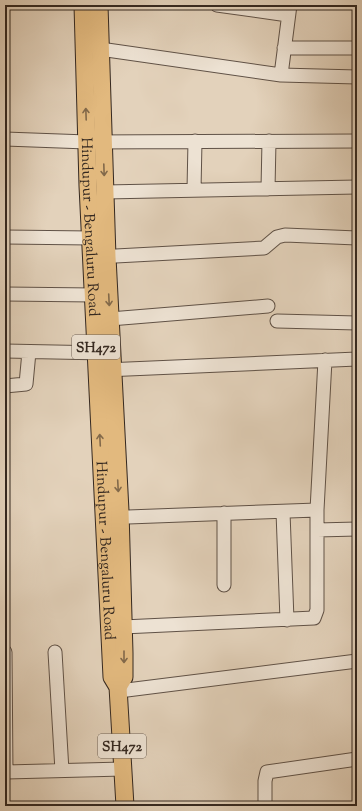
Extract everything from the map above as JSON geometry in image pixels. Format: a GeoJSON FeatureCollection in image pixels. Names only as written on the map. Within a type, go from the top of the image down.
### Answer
{"type":"FeatureCollection","features":[{"type":"Feature","properties":{"kind":"main road","name":"Hindupur - Bengaluru Road"},"geometry":{"type":"LineString","coordinates":[[84,5],[95,142],[105,192],[94,295],[103,322]]}},
{"type":"Feature","properties":{"kind":"main road","name":"Hindupur - Bengaluru Road"},"geometry":{"type":"LineString","coordinates":[[99,5],[100,49],[91,238],[99,257],[103,322],[112,516],[112,677],[118,689],[125,806]]}},
{"type":"Feature","properties":{"kind":"main road","name":"Hindupur - Bengaluru Road"},"geometry":{"type":"LineString","coordinates":[[112,516],[123,628],[124,677],[118,689]]}},
{"type":"Feature","properties":{"kind":"street"},"geometry":{"type":"LineString","coordinates":[[221,5],[289,10],[281,75]]}},
{"type":"Feature","properties":{"kind":"street"},"geometry":{"type":"LineString","coordinates":[[284,48],[357,48]]}},
{"type":"Feature","properties":{"kind":"street"},"geometry":{"type":"LineString","coordinates":[[100,49],[281,75],[357,77]]}},
{"type":"Feature","properties":{"kind":"street"},"geometry":{"type":"LineString","coordinates":[[5,139],[95,142],[357,141]]}},
{"type":"Feature","properties":{"kind":"street"},"geometry":{"type":"LineString","coordinates":[[194,190],[195,141]]}},
{"type":"Feature","properties":{"kind":"street"},"geometry":{"type":"LineString","coordinates":[[268,188],[269,141]]}},
{"type":"Feature","properties":{"kind":"street"},"geometry":{"type":"LineString","coordinates":[[105,192],[357,187]]}},
{"type":"Feature","properties":{"kind":"street"},"geometry":{"type":"LineString","coordinates":[[99,257],[264,248],[277,237],[285,235],[357,238]]}},
{"type":"Feature","properties":{"kind":"street"},"geometry":{"type":"LineString","coordinates":[[5,237],[91,238]]}},
{"type":"Feature","properties":{"kind":"street"},"geometry":{"type":"LineString","coordinates":[[5,294],[94,295]]}},
{"type":"Feature","properties":{"kind":"street"},"geometry":{"type":"LineString","coordinates":[[103,322],[268,306]]}},
{"type":"Feature","properties":{"kind":"street"},"geometry":{"type":"LineString","coordinates":[[277,321],[357,323]]}},
{"type":"Feature","properties":{"kind":"street"},"geometry":{"type":"LineString","coordinates":[[5,351],[104,353]]}},
{"type":"Feature","properties":{"kind":"street"},"geometry":{"type":"LineString","coordinates":[[5,386],[26,384],[29,352]]}},
{"type":"Feature","properties":{"kind":"street"},"geometry":{"type":"LineString","coordinates":[[105,370],[357,359]]}},
{"type":"Feature","properties":{"kind":"street"},"geometry":{"type":"LineString","coordinates":[[123,628],[310,619],[316,615],[317,510],[325,360]]}},
{"type":"Feature","properties":{"kind":"street"},"geometry":{"type":"LineString","coordinates":[[112,516],[317,510]]}},
{"type":"Feature","properties":{"kind":"street"},"geometry":{"type":"LineString","coordinates":[[282,512],[287,620]]}},
{"type":"Feature","properties":{"kind":"street"},"geometry":{"type":"LineString","coordinates":[[224,513],[224,585]]}},
{"type":"Feature","properties":{"kind":"street"},"geometry":{"type":"LineString","coordinates":[[317,530],[357,529]]}},
{"type":"Feature","properties":{"kind":"street"},"geometry":{"type":"LineString","coordinates":[[5,652],[6,772],[123,769]]}},
{"type":"Feature","properties":{"kind":"street"},"geometry":{"type":"LineString","coordinates":[[55,652],[62,771]]}},
{"type":"Feature","properties":{"kind":"street"},"geometry":{"type":"LineString","coordinates":[[118,689],[357,661]]}},
{"type":"Feature","properties":{"kind":"street"},"geometry":{"type":"LineString","coordinates":[[265,806],[264,781],[267,772],[357,759]]}}]}
